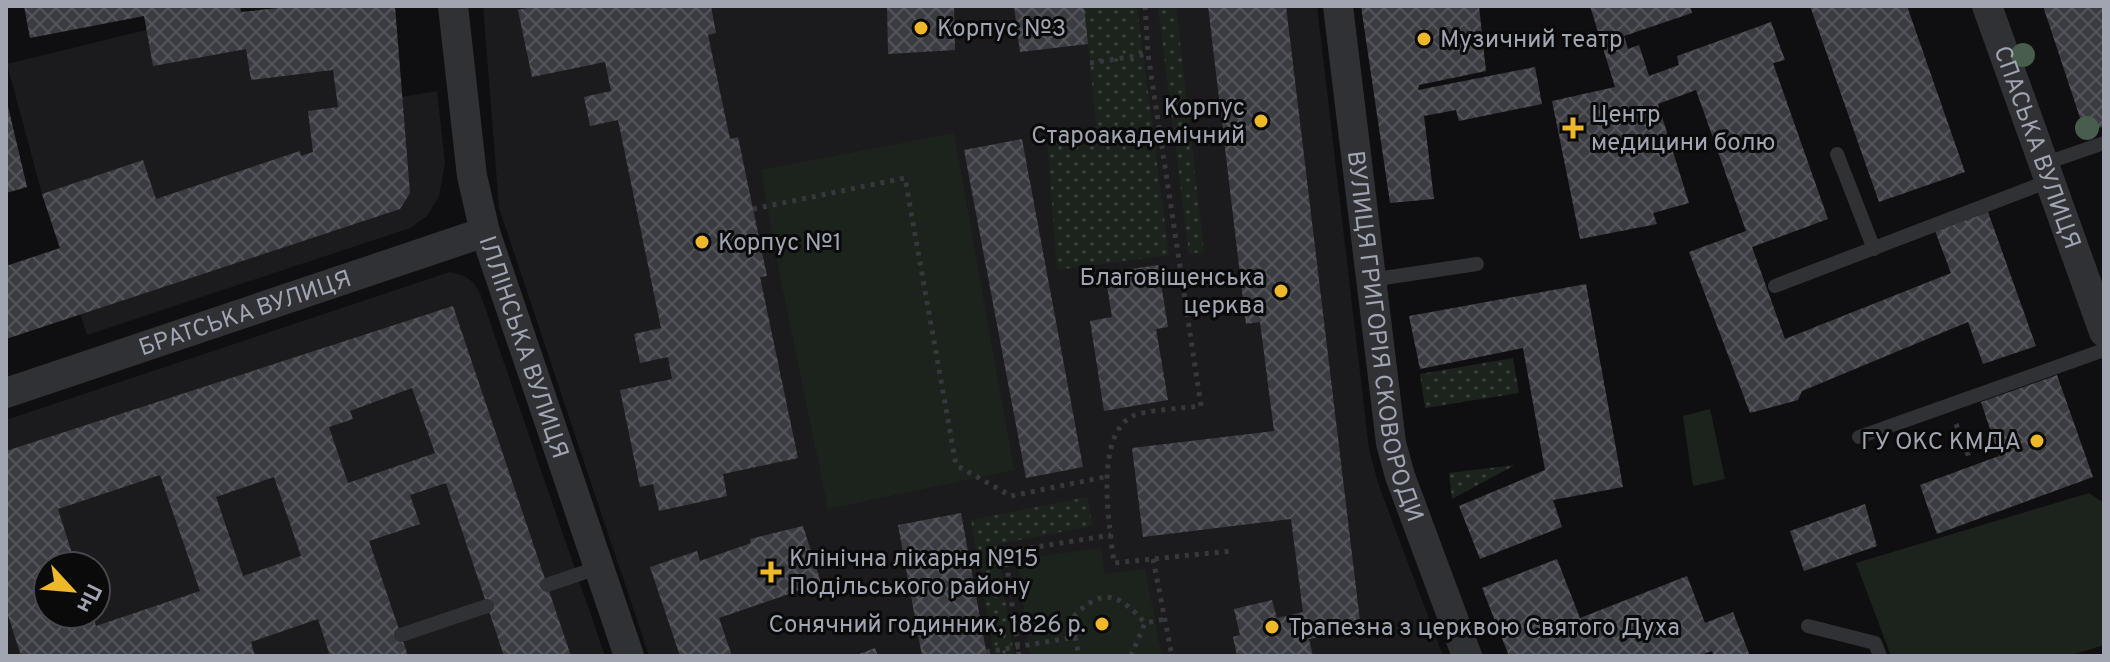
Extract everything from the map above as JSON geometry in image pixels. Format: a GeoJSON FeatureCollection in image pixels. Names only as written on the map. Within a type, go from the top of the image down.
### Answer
{"type":"FeatureCollection","features":[{"type":"Feature","properties":{"kind":"street","name":"ВУЛИЦЯ ГРИГОРІЯ СКОВОРОДИ"},"geometry":{"type":"LineString","coordinates":[[1338,6],[1391,443],[1400,476],[1467,656]]}},
{"type":"Feature","properties":{"kind":"street","name":"СПАСЬКА ВУЛИЦЯ"},"geometry":{"type":"LineString","coordinates":[[1987,6],[2104,332]]}},
{"type":"Feature","properties":{"kind":"street","name":"ІЛЛІНСЬКА ВУЛИЦЯ"},"geometry":{"type":"LineString","coordinates":[[454,18],[472,176],[485,232],[629,656]]}},
{"type":"Feature","properties":{"kind":"street","name":"БРАТСЬКА ВУЛИЦЯ"},"geometry":{"type":"LineString","coordinates":[[6,393],[485,232]]}},
{"type":"Feature","properties":{"kind":"lane"},"geometry":{"type":"LineString","coordinates":[[1775,286],[1874,249],[2046,173],[2104,143]]}},
{"type":"Feature","properties":{"kind":"lane"},"geometry":{"type":"LineString","coordinates":[[1837,154],[1874,249]]}},
{"type":"Feature","properties":{"kind":"lane"},"geometry":{"type":"LineString","coordinates":[[1370,280],[1477,264]]}},
{"type":"Feature","properties":{"kind":"lane"},"geometry":{"type":"LineString","coordinates":[[1859,437],[2104,350]]}},
{"type":"Feature","properties":{"kind":"lane"},"geometry":{"type":"LineString","coordinates":[[547,585],[600,567]]}},
{"type":"Feature","properties":{"kind":"lane"},"geometry":{"type":"LineString","coordinates":[[401,635],[487,606]]}},
{"type":"Feature","properties":{"kind":"lane"},"geometry":{"type":"LineString","coordinates":[[1808,626],[1875,643],[1880,656]]}},
{"type":"Feature","properties":{"kind":"path"},"geometry":{"type":"LineString","coordinates":[[1145,6],[1148,54],[1201,406],[1132,416],[1115,435],[1105,477],[1114,563],[1231,551]]}},
{"type":"Feature","properties":{"kind":"path"},"geometry":{"type":"LineString","coordinates":[[1090,63],[1148,54]]}},
{"type":"Feature","properties":{"kind":"path"},"geometry":{"type":"LineString","coordinates":[[753,209],[905,178],[956,465],[1011,496],[1105,477]]}},
{"type":"Feature","properties":{"kind":"path"},"geometry":{"type":"LineString","coordinates":[[1948,405],[1969,457]]}},
{"type":"Feature","properties":{"kind":"path"},"geometry":{"type":"LineString","coordinates":[[1019,656],[1005,552],[1111,535]]}},
{"type":"Feature","properties":{"kind":"path"},"geometry":{"type":"LineString","coordinates":[[1153,559],[1172,656]]}},
{"type":"Feature","properties":{"kind":"path"},"geometry":{"type":"LineString","coordinates":[[1079,656],[1075,615],[1099,597],[1113,597],[1131,607],[1145,623]]}},
{"type":"Feature","properties":{"kind":"path"},"geometry":{"type":"LineString","coordinates":[[1145,623],[1165,619]]}},
{"type":"Feature","properties":{"kind":"path"},"geometry":{"type":"LineString","coordinates":[[1131,656],[1145,623]]}},
{"type":"Feature","properties":{"kind":"path"},"geometry":{"type":"LineString","coordinates":[[986,652],[1075,637]]}},
{"type":"Feature","properties":{"kind":"shaded area"},"geometry":{"type":"Polygon","coordinates":[[[483,6],[1317,6],[1369,449],[1378,483],[1443,656],[649,656],[499,208],[483,6]]]}},
{"type":"Feature","properties":{"kind":"shaded area"},"geometry":{"type":"Polygon","coordinates":[[[1084,6],[1137,6],[1169,255],[1057,270],[1047,138],[1097,132],[1084,6]]]}},
{"type":"Feature","properties":{"kind":"shaded area"},"geometry":{"type":"Polygon","coordinates":[[[1158,6],[1176,6],[1204,252],[1189,254],[1158,6]]]}},
{"type":"Feature","properties":{"kind":"shaded area"},"geometry":{"type":"Polygon","coordinates":[[[241,12],[252,80],[333,70],[339,107],[437,91],[445,163],[439,196],[427,216],[410,228],[87,335],[42,194],[7,64],[146,30],[241,12]]]}},
{"type":"Feature","properties":{"kind":"shaded area"},"geometry":{"type":"Polygon","coordinates":[[[954,133],[1014,470],[828,509],[761,170],[954,133]]]}},
{"type":"Feature","properties":{"kind":"shaded area"},"geometry":{"type":"Polygon","coordinates":[[[450,272],[473,282],[480,293],[605,656],[6,656],[6,420],[450,272]]]}},
{"type":"Feature","properties":{"kind":"shaded area"},"geometry":{"type":"Polygon","coordinates":[[[1513,358],[1519,393],[1425,408],[1420,374],[1513,358]]]}},
{"type":"Feature","properties":{"kind":"shaded area"},"geometry":{"type":"Polygon","coordinates":[[[1710,409],[1725,479],[1693,486],[1683,416],[1710,409]]]}},
{"type":"Feature","properties":{"kind":"shaded area"},"geometry":{"type":"Polygon","coordinates":[[[1515,465],[1452,499],[1449,473],[1515,465]]]}},
{"type":"Feature","properties":{"kind":"shaded area"},"geometry":{"type":"Polygon","coordinates":[[[2089,493],[2104,503],[2104,645],[2068,656],[1891,656],[1856,563],[2089,493]]]}},
{"type":"Feature","properties":{"kind":"shaded area"},"geometry":{"type":"Polygon","coordinates":[[[1087,497],[1093,526],[997,544],[1014,656],[994,656],[971,520],[1087,497]]]}},
{"type":"Feature","properties":{"kind":"shaded area"},"geometry":{"type":"Polygon","coordinates":[[[1101,548],[1105,574],[1145,569],[1162,656],[1030,656],[1017,559],[1101,548]]]}},
{"type":"Feature","properties":{"kind":"building"},"geometry":{"type":"Polygon","coordinates":[[[24,6],[240,6],[241,12],[297,6],[395,6],[410,193],[400,209],[6,339],[6,266],[60,248],[42,194],[143,160],[156,199],[300,151],[301,156],[313,152],[308,111],[338,107],[333,70],[251,80],[246,49],[153,66],[144,16],[30,38],[24,6]]]}},
{"type":"Feature","properties":{"kind":"building","name":"Корпус №1"},"geometry":{"type":"Polygon","coordinates":[[[536,6],[711,6],[716,33],[708,35],[730,139],[738,137],[767,276],[760,277],[798,458],[723,474],[727,496],[659,511],[653,484],[640,487],[620,390],[672,379],[668,357],[640,363],[634,334],[661,328],[618,120],[590,126],[584,97],[611,91],[605,62],[532,77],[518,10],[536,6]]]}},
{"type":"Feature","properties":{"kind":"building","name":"Корпус №3"},"geometry":{"type":"Polygon","coordinates":[[[887,6],[954,6],[955,50],[888,54],[887,6]]]}},
{"type":"Feature","properties":{"kind":"building"},"geometry":{"type":"Polygon","coordinates":[[[1014,6],[1084,6],[1088,44],[1020,52],[1014,6]]]}},
{"type":"Feature","properties":{"kind":"building"},"geometry":{"type":"Polygon","coordinates":[[[1208,6],[1286,6],[1361,629],[1309,639],[1313,656],[1237,656],[1233,637],[1240,635],[1234,609],[1272,600],[1277,618],[1303,612],[1291,519],[1143,537],[1132,448],[1274,431],[1260,322],[1246,324],[1208,6]]]}},
{"type":"Feature","properties":{"kind":"building"},"geometry":{"type":"Polygon","coordinates":[[[1361,6],[1479,6],[1486,71],[1419,85],[1418,90],[1535,67],[1542,104],[1459,121],[1456,110],[1424,116],[1434,199],[1390,203],[1361,6]]]}},
{"type":"Feature","properties":{"kind":"building"},"geometry":{"type":"Polygon","coordinates":[[[1590,6],[1690,6],[1692,13],[1624,36],[1628,49],[1639,45],[1649,76],[1679,65],[1677,56],[1771,22],[1785,60],[1773,63],[1828,219],[1752,247],[1785,339],[1951,273],[1935,231],[1988,212],[2036,346],[1983,364],[1968,322],[1802,391],[1798,400],[1750,413],[1689,252],[1746,231],[1696,90],[1658,104],[1689,203],[1653,213],[1657,224],[1580,239],[1552,101],[1615,87],[1590,6]]]}},
{"type":"Feature","properties":{"kind":"building"},"geometry":{"type":"Polygon","coordinates":[[[1810,6],[1907,6],[1965,172],[1879,202],[1810,6]]]}},
{"type":"Feature","properties":{"kind":"building"},"geometry":{"type":"Polygon","coordinates":[[[2043,6],[2104,6],[2104,126],[2085,133],[2043,6]]]}},
{"type":"Feature","properties":{"kind":"building"},"geometry":{"type":"Polygon","coordinates":[[[6,103],[27,187],[6,193],[6,103]]]}},
{"type":"Feature","properties":{"kind":"building"},"geometry":{"type":"Polygon","coordinates":[[[1022,139],[1083,467],[1026,478],[964,150],[1022,139]]]}},
{"type":"Feature","properties":{"kind":"building"},"geometry":{"type":"Polygon","coordinates":[[[1158,265],[1168,327],[1156,329],[1168,400],[1104,411],[1090,321],[1112,317],[1105,273],[1158,265]]]}},
{"type":"Feature","properties":{"kind":"building"},"geometry":{"type":"Polygon","coordinates":[[[1586,284],[1623,487],[1553,500],[1562,527],[1480,559],[1459,506],[1545,470],[1523,348],[1420,369],[1409,316],[1586,284]]]}},
{"type":"Feature","properties":{"kind":"building"},"geometry":{"type":"Polygon","coordinates":[[[453,306],[571,656],[504,656],[446,483],[410,495],[420,524],[369,541],[408,656],[330,656],[318,619],[251,642],[255,656],[21,656],[6,609],[6,451],[453,306]],[[412,388],[350,411],[353,419],[329,427],[348,483],[435,453],[412,388]],[[160,475],[58,509],[71,550],[32,550],[32,630],[112,630],[112,621],[200,591],[160,475]],[[274,477],[216,497],[243,576],[301,556],[274,477]]]}},
{"type":"Feature","properties":{"kind":"building","name":"ГУ ОКС КМДА"},"geometry":{"type":"Polygon","coordinates":[[[2057,375],[2093,477],[1937,534],[1920,485],[1999,456],[1981,402],[2057,375]]]}},
{"type":"Feature","properties":{"kind":"building"},"geometry":{"type":"Polygon","coordinates":[[[1865,504],[1877,546],[1804,571],[1790,531],[1865,504]]]}},
{"type":"Feature","properties":{"kind":"building"},"geometry":{"type":"Polygon","coordinates":[[[961,513],[987,656],[922,656],[898,525],[961,513]]]}},
{"type":"Feature","properties":{"kind":"building"},"geometry":{"type":"Polygon","coordinates":[[[803,526],[821,583],[719,618],[732,656],[680,656],[650,567],[697,551],[700,561],[751,543],[750,539],[803,526]]]}},
{"type":"Feature","properties":{"kind":"building"},"geometry":{"type":"Polygon","coordinates":[[[1557,559],[1580,618],[1687,576],[1705,623],[1733,612],[1750,656],[1714,656],[1712,651],[1698,656],[1509,656],[1482,588],[1557,559]]]}},
{"type":"Feature","properties":{"kind":"building"},"geometry":{"type":"Polygon","coordinates":[[[875,648],[878,656],[854,656],[875,648]]]}},
{"type":"Feature","properties":{"kind":"place","name":"Корпус №3"},"geometry":{"type":"Point","coordinates":[921,28]}},
{"type":"Feature","properties":{"kind":"place","name":"Музичний театр"},"geometry":{"type":"Point","coordinates":[1424,39]}},
{"type":"Feature","properties":{"kind":"place","name":"Корпус Староакадемічний"},"geometry":{"type":"Point","coordinates":[1261,121]}},
{"type":"Feature","properties":{"kind":"place","name":"Центр медицини болю"},"geometry":{"type":"Point","coordinates":[1573,128]}},
{"type":"Feature","properties":{"kind":"place","name":"Корпус №1"},"geometry":{"type":"Point","coordinates":[702,242]}},
{"type":"Feature","properties":{"kind":"place","name":"Благовіщенська церква"},"geometry":{"type":"Point","coordinates":[1281,291]}},
{"type":"Feature","properties":{"kind":"place","name":"ГУ ОКС КМДА"},"geometry":{"type":"Point","coordinates":[2037,441]}},
{"type":"Feature","properties":{"kind":"place","name":"Клінічна лікарня №15 Подільського району"},"geometry":{"type":"Point","coordinates":[771,572]}},
{"type":"Feature","properties":{"kind":"place","name":"Сонячний годинник, 1826 р."},"geometry":{"type":"Point","coordinates":[1102,624]}},
{"type":"Feature","properties":{"kind":"place","name":"Трапезна з церквою Святого Духа"},"geometry":{"type":"Point","coordinates":[1272,627]}}]}
